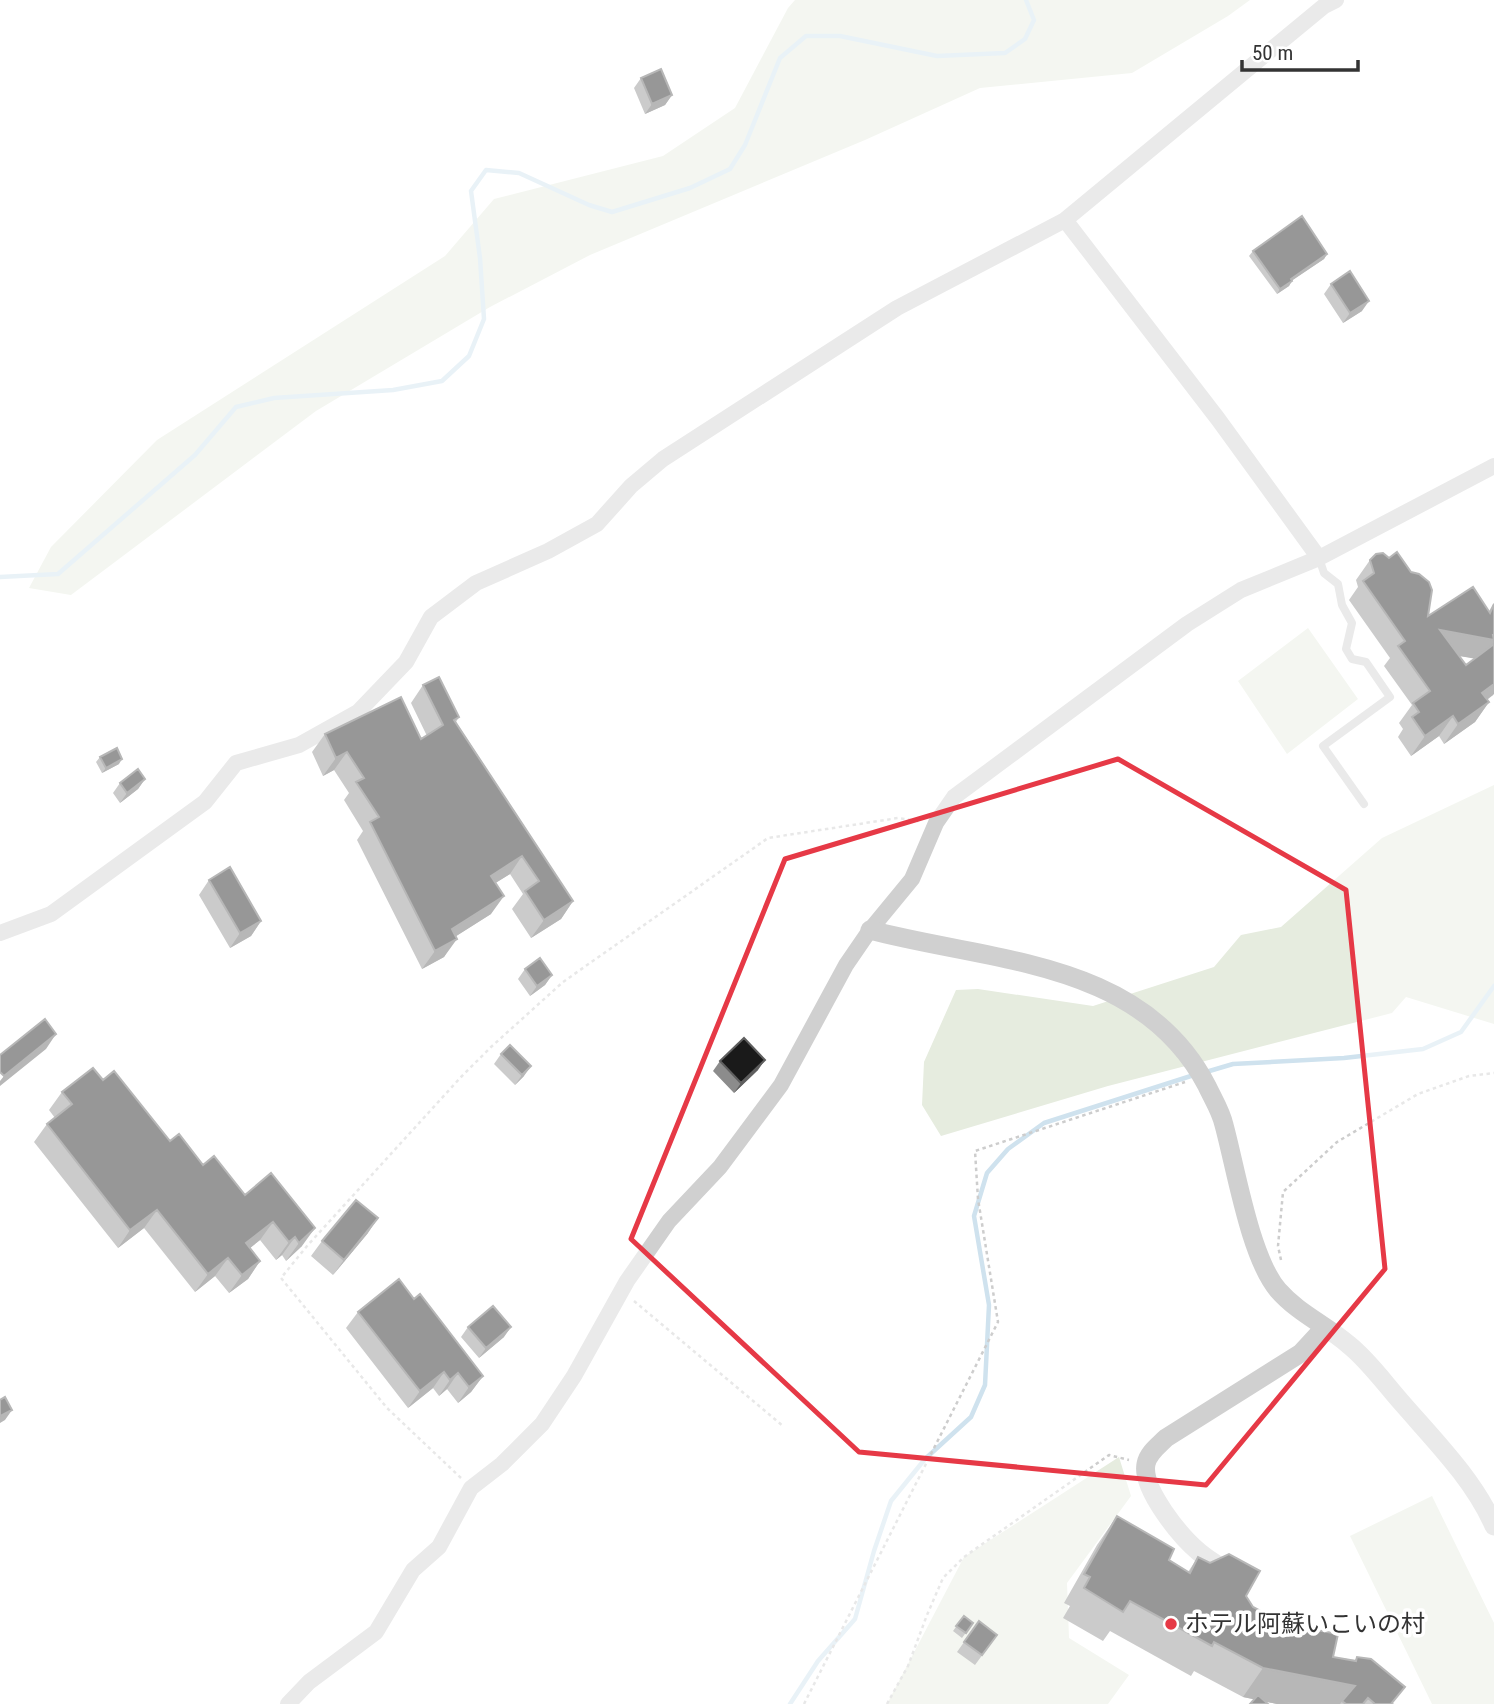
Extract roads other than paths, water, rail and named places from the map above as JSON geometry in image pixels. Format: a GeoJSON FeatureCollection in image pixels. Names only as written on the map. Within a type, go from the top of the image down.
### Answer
{"type":"FeatureCollection","features":[{"type":"Feature","properties":{"kind":"street"},"geometry":{"type":"LineString","coordinates":[[0,933],[51,914],[205,802],[236,763],[299,745],[358,712],[406,662],[431,617],[476,583],[548,551],[597,524],[631,486],[663,459],[897,308],[1065,220],[1324,6],[1336,0]]}},
{"type":"Feature","properties":{"kind":"street"},"geometry":{"type":"LineString","coordinates":[[1065,220],[1218,419],[1319,558]]}},
{"type":"Feature","properties":{"kind":"street"},"geometry":{"type":"LineString","coordinates":[[288,1704],[309,1682],[376,1632],[413,1570],[439,1547],[471,1488],[502,1464],[542,1424],[574,1376],[627,1281],[669,1221],[720,1167],[781,1085],[846,965],[870,930],[912,879],[936,823],[954,797],[1187,624],[1241,590],[1319,558],[1494,466]]}},
{"type":"Feature","properties":{"kind":"street"},"geometry":{"type":"LineString","coordinates":[[870,930],[1030,964],[1080,978],[1117,994],[1150,1017],[1192,1058],[1222,1115],[1262,1266],[1291,1303],[1349,1345],[1368,1364],[1469,1484],[1494,1526]]}},
{"type":"Feature","properties":{"kind":"street"},"geometry":{"type":"LineString","coordinates":[[1222,1568],[1199,1552],[1165,1513],[1146,1479],[1146,1464],[1151,1452],[1166,1438],[1301,1353],[1325,1327]]}},
{"type":"Feature","properties":{"kind":"lane"},"geometry":{"type":"LineString","coordinates":[[1319,558],[1324,573],[1338,584],[1342,605],[1352,623],[1346,649],[1352,659],[1366,662],[1390,697],[1323,746],[1364,804]]}},
{"type":"Feature","properties":{"kind":"waterway"},"geometry":{"type":"LineString","coordinates":[[0,577],[58,574],[195,455],[236,407],[274,398],[393,390],[442,381],[469,356],[484,319],[480,258],[471,191],[486,170],[519,173],[589,205],[612,212],[690,188],[730,169],[745,145],[780,58],[806,36],[840,36],[937,56],[1005,53],[1025,39],[1034,20],[1026,0]]}},
{"type":"Feature","properties":{"kind":"waterway"},"geometry":{"type":"LineString","coordinates":[[1206,1072],[1233,1064],[1344,1058],[1423,1049],[1461,1032],[1494,986]]}},
{"type":"Feature","properties":{"kind":"waterway"},"geometry":{"type":"LineString","coordinates":[[790,1704],[818,1661],[855,1619],[891,1501],[925,1459],[971,1417],[985,1385],[989,1305],[974,1216],[987,1173],[1008,1149],[1044,1123],[1194,1075]]}},
{"type":"Feature","properties":{"kind":"place","name":"ホテル阿蘇いこいの村"},"geometry":{"type":"Point","coordinates":[1171,1624]}}]}
